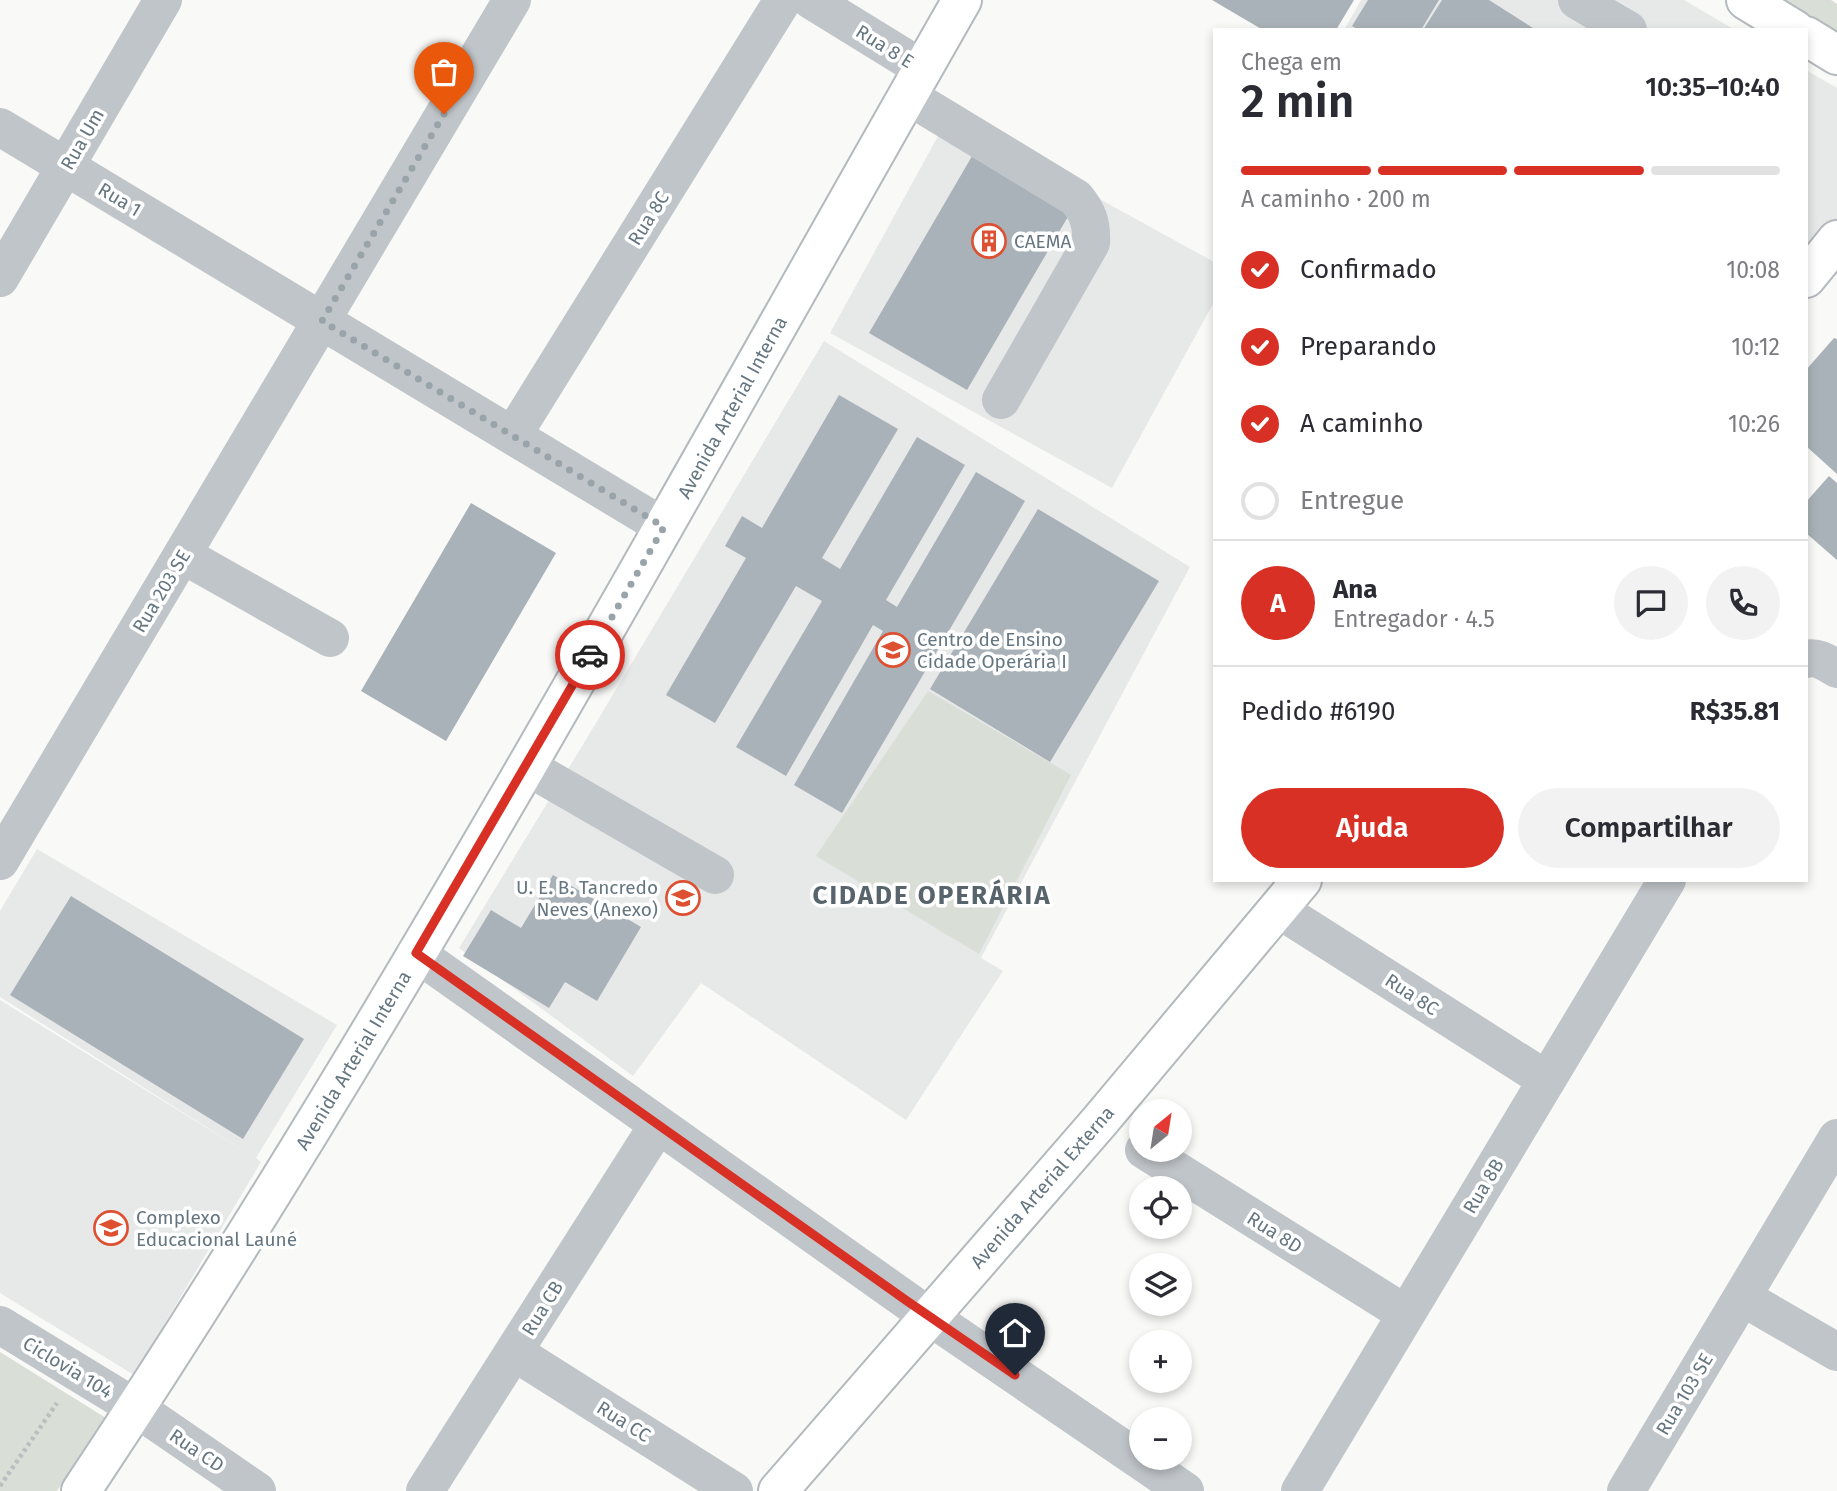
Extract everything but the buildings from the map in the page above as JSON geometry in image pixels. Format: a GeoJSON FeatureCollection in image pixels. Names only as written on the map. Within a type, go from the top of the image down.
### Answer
{"type":"FeatureCollection","features":[{"type":"Feature","properties":{"kind":"main road","name":"Avenida Arterial Interna"},"geometry":{"type":"LineString","coordinates":[[81,1491],[286,1173],[416,953],[664,527],[962,0]]}},
{"type":"Feature","properties":{"kind":"main road"},"geometry":{"type":"LineString","coordinates":[[1808,39],[1837,55]]}},
{"type":"Feature","properties":{"kind":"main road"},"geometry":{"type":"LineString","coordinates":[[1808,276],[1837,240]]}},
{"type":"Feature","properties":{"kind":"main road","name":"Avenida Arterial Externa"},"geometry":{"type":"LineString","coordinates":[[778,1491],[1099,1122],[1290,894]]}},
{"type":"Feature","properties":{"kind":"street","name":"Rua Um"},"geometry":{"type":"LineString","coordinates":[[0,278],[163,0]]}},
{"type":"Feature","properties":{"kind":"street","name":"Rua 203 SE"},"geometry":{"type":"LineString","coordinates":[[0,861],[512,0]]}},
{"type":"Feature","properties":{"kind":"street","name":"Rua 8C"},"geometry":{"type":"LineString","coordinates":[[513,435],[783,0]]}},
{"type":"Feature","properties":{"kind":"street","name":"Rua 8 E"},"geometry":{"type":"LineString","coordinates":[[811,0],[915,82],[1076,198],[1085,208],[1092,226],[1091,243],[1001,400]]}},
{"type":"Feature","properties":{"kind":"street"},"geometry":{"type":"LineString","coordinates":[[1577,0],[1625,28]]}},
{"type":"Feature","properties":{"kind":"street","name":"Rua 1"},"geometry":{"type":"LineString","coordinates":[[0,127],[322,321]]}},
{"type":"Feature","properties":{"kind":"street"},"geometry":{"type":"LineString","coordinates":[[322,321],[664,527]]}},
{"type":"Feature","properties":{"kind":"street"},"geometry":{"type":"LineString","coordinates":[[183,555],[330,638]]}},
{"type":"Feature","properties":{"kind":"street"},"geometry":{"type":"LineString","coordinates":[[1808,659],[1823,660],[1837,669]]}},
{"type":"Feature","properties":{"kind":"street"},"geometry":{"type":"LineString","coordinates":[[526,766],[715,875]]}},
{"type":"Feature","properties":{"kind":"street","name":"Rua 8B"},"geometry":{"type":"LineString","coordinates":[[1300,1491],[1666,882]]}},
{"type":"Feature","properties":{"kind":"street","name":"Rua 8C"},"geometry":{"type":"LineString","coordinates":[[1290,894],[1547,1080]]}},
{"type":"Feature","properties":{"kind":"street"},"geometry":{"type":"LineString","coordinates":[[416,953],[930,1317],[1185,1491]]}},
{"type":"Feature","properties":{"kind":"street","name":"Rua 8D"},"geometry":{"type":"LineString","coordinates":[[1099,1122],[1129,1140]]}},
{"type":"Feature","properties":{"kind":"street","name":"Rua CB"},"geometry":{"type":"LineString","coordinates":[[425,1491],[658,1125]]}},
{"type":"Feature","properties":{"kind":"street","name":"Rua 103 SE"},"geometry":{"type":"LineString","coordinates":[[1626,1491],[1837,1138]]}},
{"type":"Feature","properties":{"kind":"street","name":"Rua 8D"},"geometry":{"type":"LineString","coordinates":[[1164,1162],[1406,1314]]}},
{"type":"Feature","properties":{"kind":"street"},"geometry":{"type":"LineString","coordinates":[[1742,1297],[1837,1352]]}},
{"type":"Feature","properties":{"kind":"street","name":"Ciclovia 104"},"geometry":{"type":"LineString","coordinates":[[0,1325],[136,1408]]}},
{"type":"Feature","properties":{"kind":"street","name":"Rua CC"},"geometry":{"type":"LineString","coordinates":[[514,1352],[734,1491]]}},
{"type":"Feature","properties":{"kind":"street","name":"Rua CD"},"geometry":{"type":"LineString","coordinates":[[136,1408],[257,1491]]}},
{"type":"Feature","properties":{"kind":"path"},"geometry":{"type":"LineString","coordinates":[[0,1486],[78,1373]]}},
{"type":"Feature","properties":{"kind":"shaded area"},"geometry":{"type":"Polygon","coordinates":[[[1361,0],[1684,0],[1732,28],[1345,28],[1361,0]]]}},
{"type":"Feature","properties":{"kind":"shaded area"},"geometry":{"type":"Polygon","coordinates":[[[1783,0],[1831,0],[1837,4],[1837,32],[1783,0]]]}},
{"type":"Feature","properties":{"kind":"shaded area"},"geometry":{"type":"Polygon","coordinates":[[[1808,71],[1837,88],[1837,225],[1808,258],[1808,71]]]}},
{"type":"Feature","properties":{"kind":"shaded area"},"geometry":{"type":"Polygon","coordinates":[[[949,116],[1213,261],[1213,304],[1112,488],[830,333],[949,116]]]}},
{"type":"Feature","properties":{"kind":"shaded area","name":"Centro de Ensino Cidade Operária I"},"geometry":{"type":"Polygon","coordinates":[[[824,341],[1190,567],[981,958],[1003,971],[906,1120],[701,983],[633,1076],[459,948],[824,341]]]}},
{"type":"Feature","properties":{"kind":"shaded area"},"geometry":{"type":"Polygon","coordinates":[[[928,691],[1071,775],[979,954],[816,856],[928,691]]]}},
{"type":"Feature","properties":{"kind":"shaded area"},"geometry":{"type":"Polygon","coordinates":[[[37,849],[337,1025],[256,1158],[261,1162],[134,1375],[0,1293],[0,1000],[249,1154],[0,997],[0,911],[37,849]]]}},
{"type":"Feature","properties":{"kind":"shaded area"},"geometry":{"type":"Polygon","coordinates":[[[0,1352],[106,1418],[57,1491],[0,1491],[0,1352]]]}},
{"type":"Feature","properties":{"kind":"way so far"},"geometry":{"type":"LineString","coordinates":[[444,114],[322,321],[664,527],[590,655]]}},
{"type":"Feature","properties":{"kind":"place","name":"CAEMA"},"geometry":{"type":"Point","coordinates":[989,241]}},
{"type":"Feature","properties":{"kind":"place","name":"Centro de Ensino Cidade Operária I"},"geometry":{"type":"Point","coordinates":[893,650]}},
{"type":"Feature","properties":{"kind":"place","name":"U. E. B. Tancredo Neves (Anexo)"},"geometry":{"type":"Point","coordinates":[683,898]}},
{"type":"Feature","properties":{"kind":"place","name":"Complexo Educacional Launé"},"geometry":{"type":"Point","coordinates":[111,1228]}},
{"type":"Feature","properties":{"kind":"district","name":"CIDADE OPERÁRIA"},"geometry":{"type":"Point","coordinates":[932,895]}},
{"type":"Feature","properties":{"kind":"route"},"geometry":{"type":"LineString","coordinates":[[590,655],[416,953],[1015,1375]]}}]}
